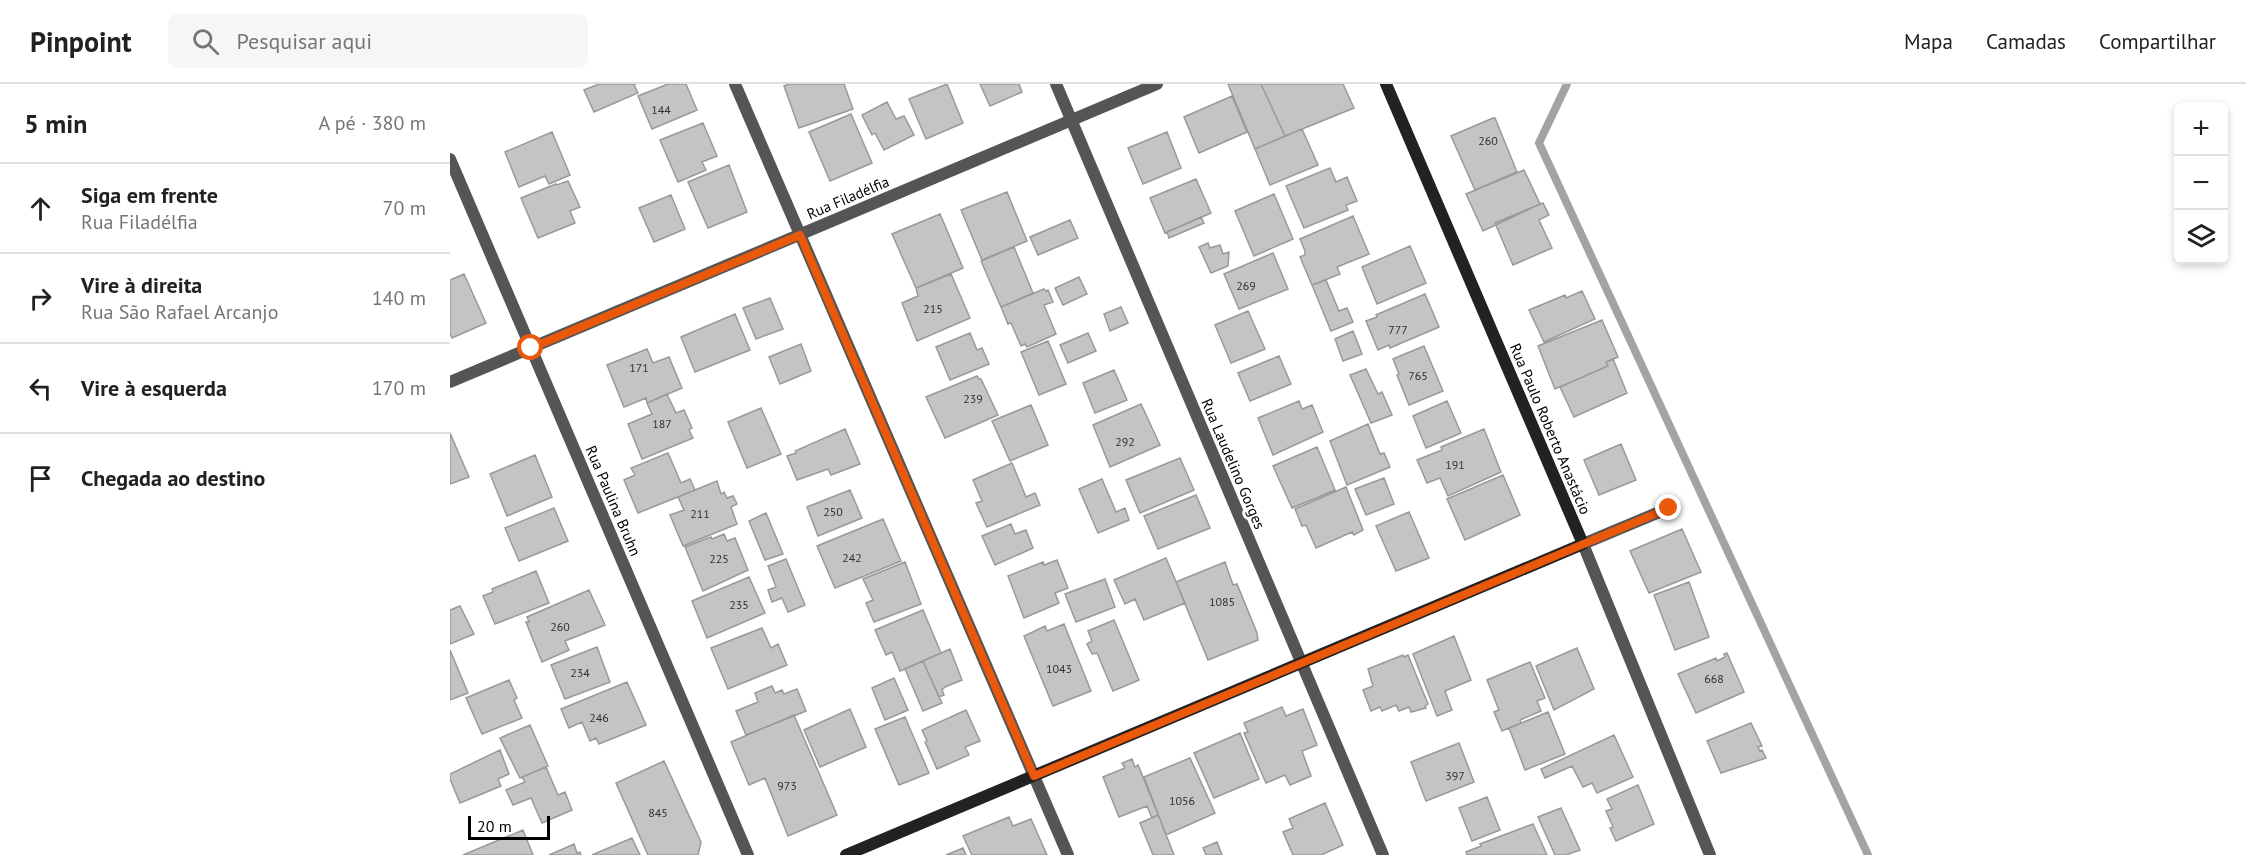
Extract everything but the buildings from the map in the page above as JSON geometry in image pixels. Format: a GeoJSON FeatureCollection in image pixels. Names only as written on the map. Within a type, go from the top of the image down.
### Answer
{"type":"FeatureCollection","features":[{"type":"Feature","properties":{"kind":"street"},"geometry":{"type":"LineString","coordinates":[[735,84],[1068,855]]}},
{"type":"Feature","properties":{"kind":"street","name":"Rua Laudelino Gorges"},"geometry":{"type":"LineString","coordinates":[[1056,84],[1383,855]]}},
{"type":"Feature","properties":{"kind":"street","name":"Rua Filadélfia"},"geometry":{"type":"LineString","coordinates":[[450,382],[1157,84]]}},
{"type":"Feature","properties":{"kind":"street","name":"Rua Paulo Roberto Anastácio"},"geometry":{"type":"LineString","coordinates":[[1386,84],[1583,544],[1710,855]]}},
{"type":"Feature","properties":{"kind":"street","name":"Rua Paulina Bruhn"},"geometry":{"type":"LineString","coordinates":[[450,159],[748,855]]}},
{"type":"Feature","properties":{"kind":"street"},"geometry":{"type":"LineString","coordinates":[[846,855],[1669,508]]}},
{"type":"Feature","properties":{"kind":"waterway"},"geometry":{"type":"LineString","coordinates":[[1567,84],[1539,143],[1868,855]]}},
{"type":"Feature","properties":{"kind":"route"},"geometry":{"type":"LineString","coordinates":[[531,348],[800,235],[1034,776],[1669,508]]}}]}
